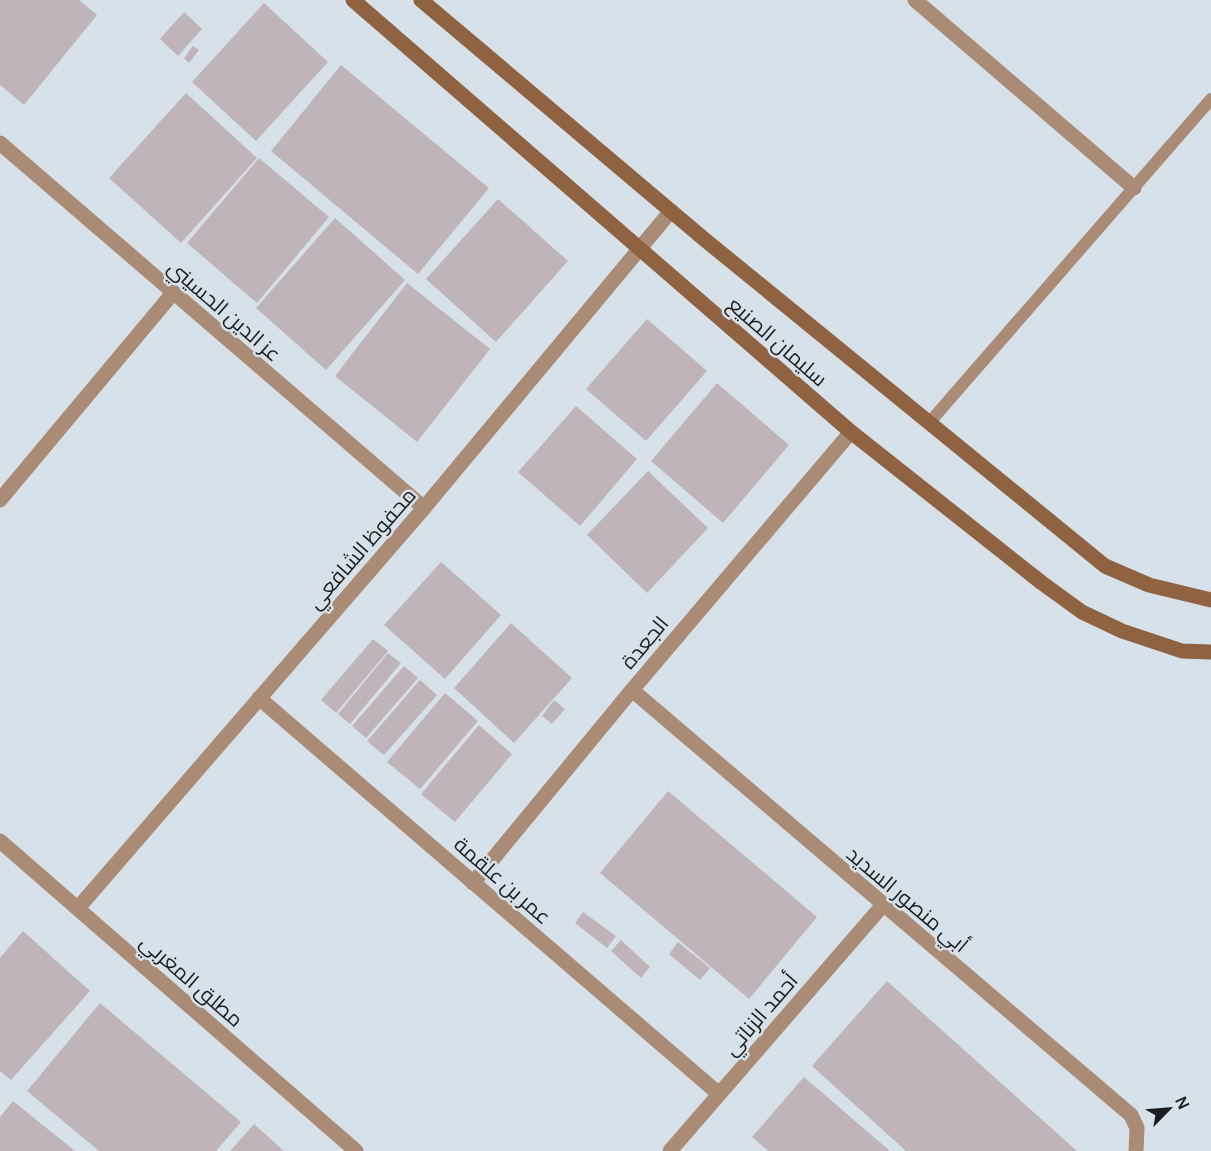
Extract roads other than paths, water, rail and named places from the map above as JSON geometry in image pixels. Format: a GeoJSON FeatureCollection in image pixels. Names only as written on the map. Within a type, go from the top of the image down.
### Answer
{"type":"FeatureCollection","features":[{"type":"Feature","properties":{"kind":"street","name":"سليمان الصنيع"},"geometry":{"type":"LineString","coordinates":[[353,0],[851,432],[1042,583],[1082,612],[1122,631],[1182,651],[1211,652]]}},
{"type":"Feature","properties":{"kind":"street","name":"سليمان الصنيع"},"geometry":{"type":"LineString","coordinates":[[421,0],[670,211],[1105,566],[1149,585],[1211,600]]}},
{"type":"Feature","properties":{"kind":"street"},"geometry":{"type":"LineString","coordinates":[[915,0],[1134,188]]}},
{"type":"Feature","properties":{"kind":"street","name":"عز الدين الحسيني"},"geometry":{"type":"LineString","coordinates":[[0,143],[424,508]]}},
{"type":"Feature","properties":{"kind":"street","name":"محفوظ الشافعي"},"geometry":{"type":"LineString","coordinates":[[78,908],[424,508],[670,211]]}},
{"type":"Feature","properties":{"kind":"street"},"geometry":{"type":"LineString","coordinates":[[2,494],[173,294]]}},
{"type":"Feature","properties":{"kind":"street","name":"الجعدة"},"geometry":{"type":"LineString","coordinates":[[473,882],[851,432]]}},
{"type":"Feature","properties":{"kind":"street","name":"أبي منصور السديد"},"geometry":{"type":"LineString","coordinates":[[632,690],[1131,1115],[1137,1128],[1135,1151]]}},
{"type":"Feature","properties":{"kind":"street","name":"عمر بن علقمة"},"geometry":{"type":"LineString","coordinates":[[259,698],[720,1094]]}},
{"type":"Feature","properties":{"kind":"street","name":"مطلق المغربي"},"geometry":{"type":"LineString","coordinates":[[0,841],[356,1151]]}},
{"type":"Feature","properties":{"kind":"street","name":"أحمد الزناتي"},"geometry":{"type":"LineString","coordinates":[[670,1151],[882,905]]}},
{"type":"Feature","properties":{"kind":"lane"},"geometry":{"type":"LineString","coordinates":[[929,423],[1211,99]]}}]}
